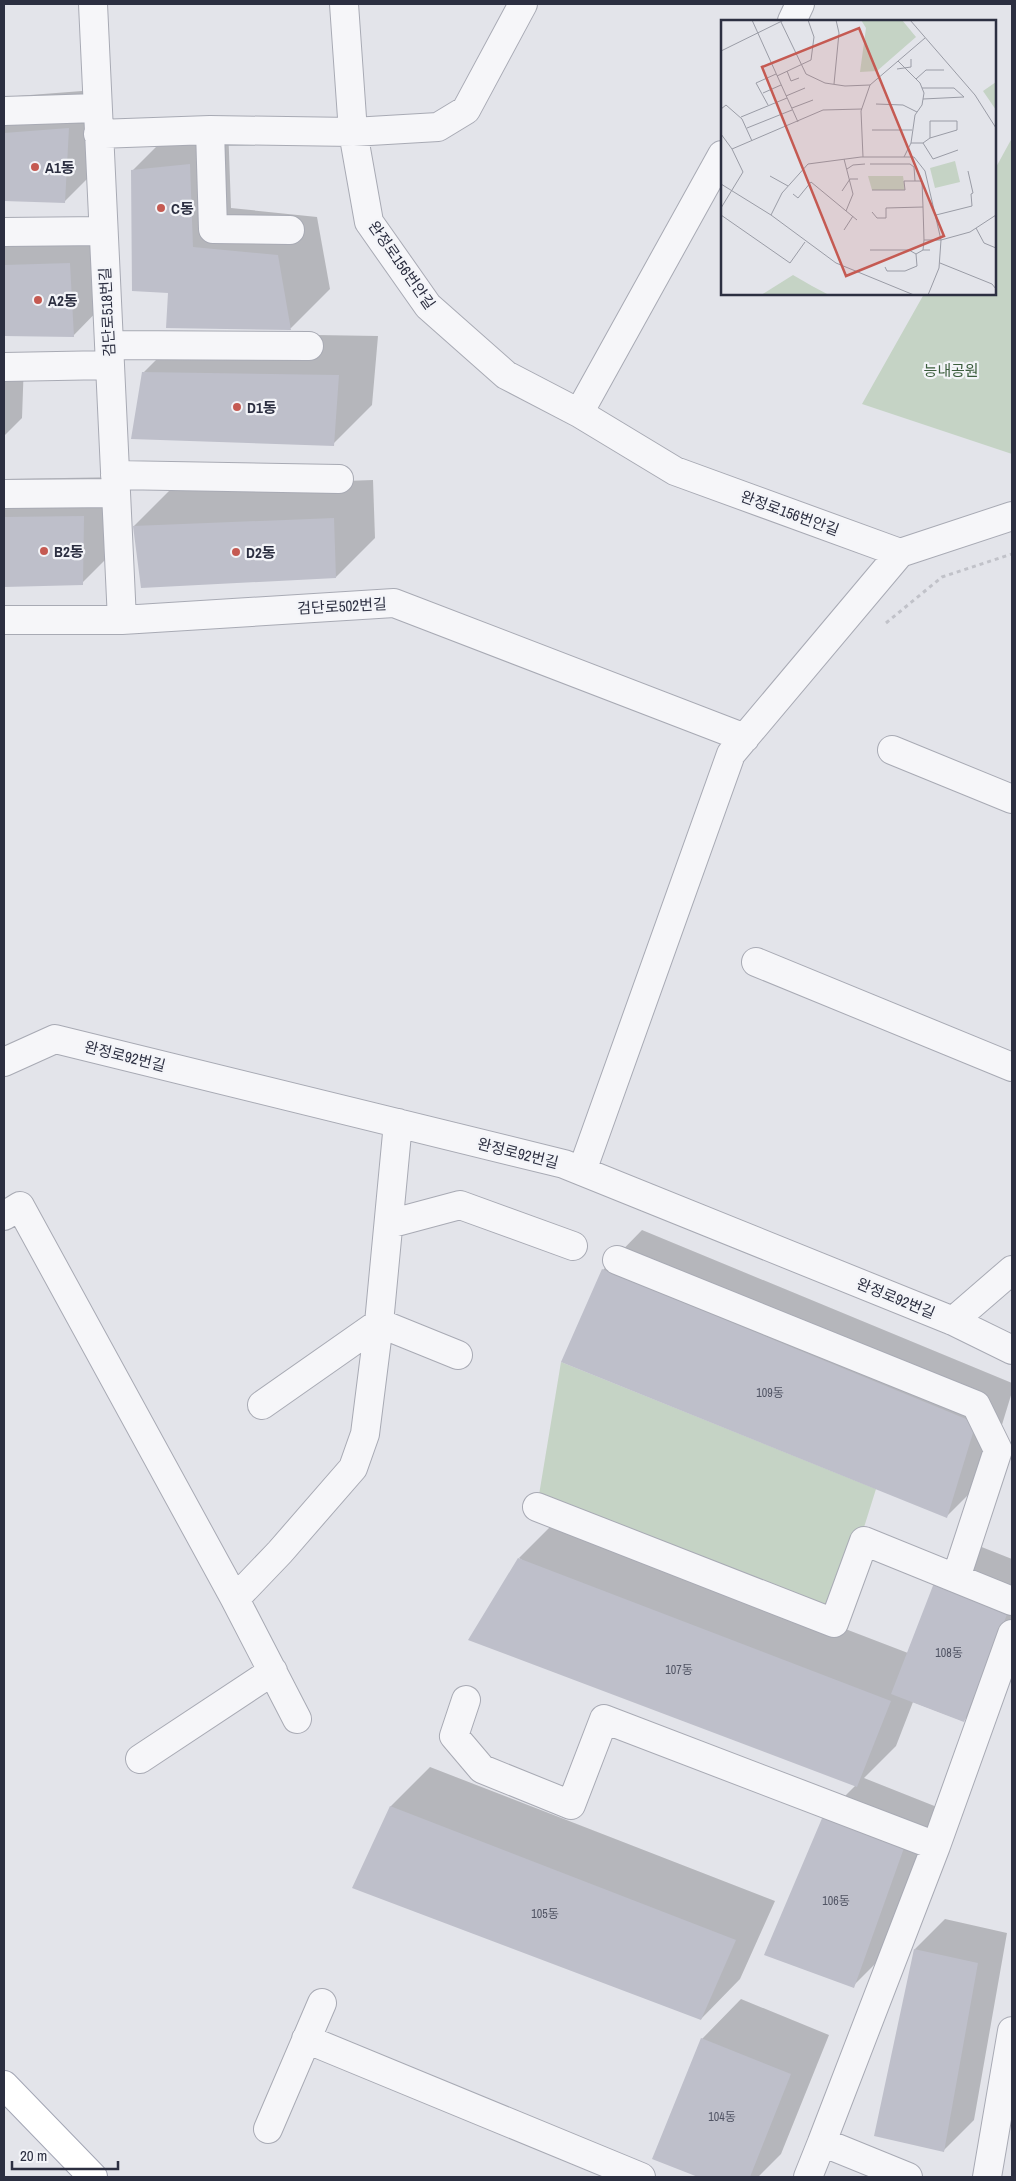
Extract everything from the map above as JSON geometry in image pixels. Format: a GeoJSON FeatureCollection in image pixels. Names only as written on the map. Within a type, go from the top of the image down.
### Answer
{"type":"FeatureCollection","features":[{"type":"Feature","properties":{"kind":"main road"},"geometry":{"type":"LineString","coordinates":[[4,2085],[93,2177]]}},
{"type":"Feature","properties":{"kind":"street","name":"검단로518번길"},"geometry":{"type":"LineString","coordinates":[[92,4],[122,620]]}},
{"type":"Feature","properties":{"kind":"street","name":"완정로156번안길"},"geometry":{"type":"LineString","coordinates":[[344,4],[353,132],[369,222],[428,306],[506,375],[579,413],[675,471],[900,553]]}},
{"type":"Feature","properties":{"kind":"street"},"geometry":{"type":"LineString","coordinates":[[4,111],[210,130],[353,132],[438,127],[466,110],[522,4]]}},
{"type":"Feature","properties":{"kind":"street"},"geometry":{"type":"LineString","coordinates":[[792,20],[800,4]]}},
{"type":"Feature","properties":{"kind":"street"},"geometry":{"type":"LineString","coordinates":[[210,130],[213,229],[290,230]]}},
{"type":"Feature","properties":{"kind":"street"},"geometry":{"type":"LineString","coordinates":[[579,413],[721,157]]}},
{"type":"Feature","properties":{"kind":"street"},"geometry":{"type":"LineString","coordinates":[[4,232],[103,231]]}},
{"type":"Feature","properties":{"kind":"street"},"geometry":{"type":"LineString","coordinates":[[4,367],[109,355],[309,346]]}},
{"type":"Feature","properties":{"kind":"street"},"geometry":{"type":"LineString","coordinates":[[4,494],[116,484],[339,479]]}},
{"type":"Feature","properties":{"kind":"street"},"geometry":{"type":"LineString","coordinates":[[582,1171],[738,746],[900,553],[1012,516]]}},
{"type":"Feature","properties":{"kind":"street","name":"검단로502번길"},"geometry":{"type":"LineString","coordinates":[[4,620],[122,620],[394,603],[738,746]]}},
{"type":"Feature","properties":{"kind":"street"},"geometry":{"type":"LineString","coordinates":[[892,750],[1012,800]]}},
{"type":"Feature","properties":{"kind":"street"},"geometry":{"type":"LineString","coordinates":[[756,962],[1012,1067]]}},
{"type":"Feature","properties":{"kind":"street","name":"완정로92번길"},"geometry":{"type":"LineString","coordinates":[[4,1062],[55,1039],[564,1164],[953,1321],[1012,1350]]}},
{"type":"Feature","properties":{"kind":"street"},"geometry":{"type":"LineString","coordinates":[[235,1599],[280,1552],[354,1468],[365,1434],[379,1324],[398,1123]]}},
{"type":"Feature","properties":{"kind":"street"},"geometry":{"type":"LineString","coordinates":[[389,1224],[460,1205],[573,1246]]}},
{"type":"Feature","properties":{"kind":"street"},"geometry":{"type":"LineString","coordinates":[[4,1216],[20,1206],[235,1599],[297,1719]]}},
{"type":"Feature","properties":{"kind":"street"},"geometry":{"type":"LineString","coordinates":[[617,1260],[976,1405],[998,1450],[956,1578]]}},
{"type":"Feature","properties":{"kind":"street"},"geometry":{"type":"LineString","coordinates":[[953,1321],[1012,1270]]}},
{"type":"Feature","properties":{"kind":"street"},"geometry":{"type":"LineString","coordinates":[[379,1324],[458,1355]]}},
{"type":"Feature","properties":{"kind":"street"},"geometry":{"type":"LineString","coordinates":[[262,1405],[379,1324]]}},
{"type":"Feature","properties":{"kind":"street"},"geometry":{"type":"LineString","coordinates":[[537,1507],[834,1623],[864,1541],[1012,1601]]}},
{"type":"Feature","properties":{"kind":"street"},"geometry":{"type":"LineString","coordinates":[[808,2177],[936,1846],[1012,1634]]}},
{"type":"Feature","properties":{"kind":"street"},"geometry":{"type":"LineString","coordinates":[[140,1759],[273,1671]]}},
{"type":"Feature","properties":{"kind":"street"},"geometry":{"type":"LineString","coordinates":[[466,1700],[454,1736],[482,1769],[571,1805],[604,1719],[936,1846]]}},
{"type":"Feature","properties":{"kind":"street"},"geometry":{"type":"LineString","coordinates":[[268,2128],[322,2004]]}},
{"type":"Feature","properties":{"kind":"street"},"geometry":{"type":"LineString","coordinates":[[987,2177],[1012,2031]]}},
{"type":"Feature","properties":{"kind":"street"},"geometry":{"type":"LineString","coordinates":[[306,2039],[642,2177]]}},
{"type":"Feature","properties":{"kind":"street"},"geometry":{"type":"LineString","coordinates":[[822,2142],[908,2177]]}},
{"type":"Feature","properties":{"kind":"green space","name":"능내공원"},"geometry":{"type":"Polygon","coordinates":[[[1012,138],[1012,454],[862,404],[923,295],[996,295],[996,167],[1012,138]]]}},
{"type":"Feature","properties":{"kind":"green space"},"geometry":{"type":"Polygon","coordinates":[[[561,1362],[876,1489],[834,1623],[537,1507],[561,1362]]]}},
{"type":"Feature","properties":{"kind":"building","name":"A1동"},"geometry":{"type":"Polygon","coordinates":[[[69,128],[65,203],[4,201],[4,133],[69,128]]]}},
{"type":"Feature","properties":{"kind":"building","name":"C동"},"geometry":{"type":"Polygon","coordinates":[[[190,164],[193,247],[278,255],[291,330],[166,328],[168,293],[132,291],[131,170],[190,164]]]}},
{"type":"Feature","properties":{"kind":"building","name":"A2동"},"geometry":{"type":"Polygon","coordinates":[[[70,263],[74,337],[4,336],[4,265],[70,263]]]}},
{"type":"Feature","properties":{"kind":"building","name":"D1동"},"geometry":{"type":"Polygon","coordinates":[[[142,372],[339,375],[334,446],[131,439],[142,372]]]}},
{"type":"Feature","properties":{"kind":"building","name":"B2동"},"geometry":{"type":"Polygon","coordinates":[[[84,516],[83,585],[4,587],[4,517],[84,516]]]}},
{"type":"Feature","properties":{"kind":"building","name":"D2동"},"geometry":{"type":"Polygon","coordinates":[[[334,518],[336,578],[141,588],[133,526],[334,518]]]}},
{"type":"Feature","properties":{"kind":"building"},"geometry":{"type":"Polygon","coordinates":[[[602,1269],[976,1423],[947,1518],[561,1362],[602,1269]]]}},
{"type":"Feature","properties":{"kind":"building"},"geometry":{"type":"Polygon","coordinates":[[[518,1558],[891,1701],[857,1787],[468,1640],[518,1558]]]}},
{"type":"Feature","properties":{"kind":"building"},"geometry":{"type":"Polygon","coordinates":[[[934,1583],[1008,1612],[964,1722],[891,1694],[934,1583]]]}},
{"type":"Feature","properties":{"kind":"building"},"geometry":{"type":"Polygon","coordinates":[[[390,1806],[736,1940],[701,2020],[352,1888],[390,1806]]]}},
{"type":"Feature","properties":{"kind":"building"},"geometry":{"type":"Polygon","coordinates":[[[823,1816],[904,1848],[854,1988],[764,1955],[823,1816]]]}},
{"type":"Feature","properties":{"kind":"building"},"geometry":{"type":"Polygon","coordinates":[[[914,1949],[978,1963],[944,2152],[874,2136],[914,1949]]]}},
{"type":"Feature","properties":{"kind":"building"},"geometry":{"type":"Polygon","coordinates":[[[701,2038],[791,2074],[750,2177],[698,2177],[652,2159],[701,2038]]]}},
{"type":"Feature","properties":{"kind":"place","name":"A1동"},"geometry":{"type":"Point","coordinates":[35,167]}},
{"type":"Feature","properties":{"kind":"place","name":"C동"},"geometry":{"type":"Point","coordinates":[161,208]}},
{"type":"Feature","properties":{"kind":"place","name":"A2동"},"geometry":{"type":"Point","coordinates":[38,300]}},
{"type":"Feature","properties":{"kind":"place","name":"D1동"},"geometry":{"type":"Point","coordinates":[237,407]}},
{"type":"Feature","properties":{"kind":"place","name":"B2동"},"geometry":{"type":"Point","coordinates":[44,551]}},
{"type":"Feature","properties":{"kind":"place","name":"D2동"},"geometry":{"type":"Point","coordinates":[236,552]}}]}
